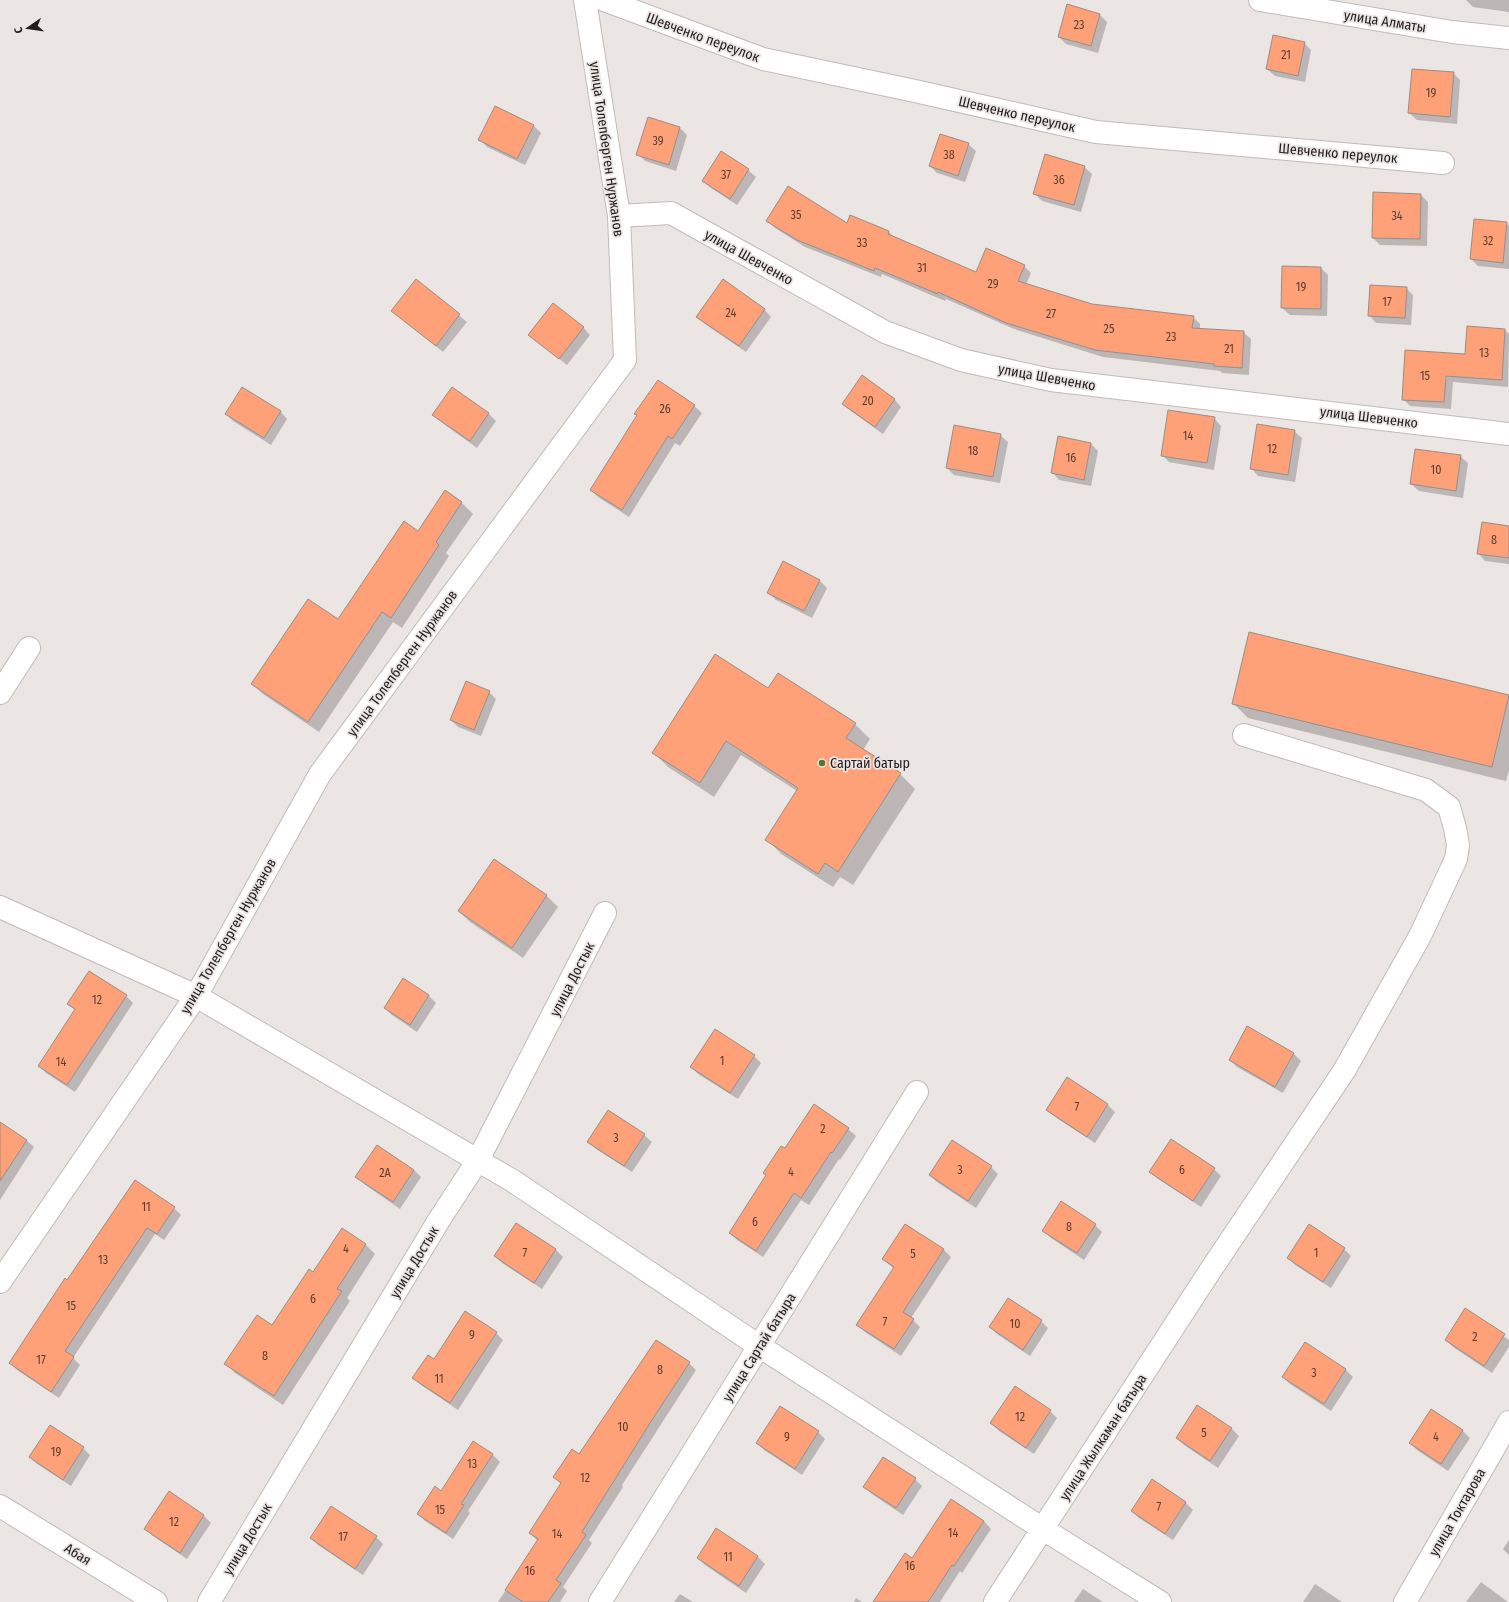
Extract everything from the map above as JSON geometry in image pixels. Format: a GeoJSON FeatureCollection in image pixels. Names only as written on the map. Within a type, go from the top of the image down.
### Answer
{"type":"FeatureCollection","features":[{"type":"Feature","properties":{"kind":"street","name":"улица Толепберген Нуржанов"},"geometry":{"type":"LineString","coordinates":[[0,1282],[196,996],[320,774],[625,360],[619,216],[585,0]]}},
{"type":"Feature","properties":{"kind":"street","name":"Шевченко переулок"},"geometry":{"type":"LineString","coordinates":[[604,0],[763,59],[915,90],[1096,132],[1443,163]]}},
{"type":"Feature","properties":{"kind":"street","name":"улица Алматы"},"geometry":{"type":"LineString","coordinates":[[1260,0],[1452,32],[1509,38]]}},
{"type":"Feature","properties":{"kind":"street","name":"улица Шевченко"},"geometry":{"type":"LineString","coordinates":[[619,216],[670,213],[885,332],[961,360],[1051,380],[1509,434]]}},
{"type":"Feature","properties":{"kind":"street"},"geometry":{"type":"LineString","coordinates":[[0,693],[29,648]]}},
{"type":"Feature","properties":{"kind":"street","name":"улица Жылкаман батыра"},"geometry":{"type":"LineString","coordinates":[[995,1602],[1210,1271],[1344,1071],[1420,936],[1456,859],[1458,844],[1449,807],[1426,790],[1244,735]]}},
{"type":"Feature","properties":{"kind":"street"},"geometry":{"type":"LineString","coordinates":[[0,907],[196,996],[478,1160],[513,1181],[759,1346],[1043,1529],[1160,1602]]}},
{"type":"Feature","properties":{"kind":"street","name":"улица Достык"},"geometry":{"type":"LineString","coordinates":[[209,1602],[439,1220],[478,1160],[605,913]]}},
{"type":"Feature","properties":{"kind":"street","name":"улица Сартай батыра"},"geometry":{"type":"LineString","coordinates":[[600,1602],[917,1092]]}},
{"type":"Feature","properties":{"kind":"street","name":"улица Токтарова"},"geometry":{"type":"LineString","coordinates":[[1405,1602],[1509,1422]]}},
{"type":"Feature","properties":{"kind":"street","name":"Абая"},"geometry":{"type":"LineString","coordinates":[[0,1506],[156,1602]]}},
{"type":"Feature","properties":{"kind":"building"},"geometry":{"type":"Polygon","coordinates":[[[1067,4],[1100,14],[1091,46],[1058,37],[1067,4]]]}},
{"type":"Feature","properties":{"kind":"building"},"geometry":{"type":"Polygon","coordinates":[[[1273,35],[1305,42],[1298,76],[1266,69],[1273,35]]]}},
{"type":"Feature","properties":{"kind":"building"},"geometry":{"type":"Polygon","coordinates":[[[1412,69],[1454,72],[1450,117],[1408,113],[1412,69]]]}},
{"type":"Feature","properties":{"kind":"building"},"geometry":{"type":"Polygon","coordinates":[[[495,106],[534,125],[517,159],[478,140],[495,106]]]}},
{"type":"Feature","properties":{"kind":"building"},"geometry":{"type":"Polygon","coordinates":[[[648,117],[680,127],[669,165],[636,155],[648,117]]]}},
{"type":"Feature","properties":{"kind":"building"},"geometry":{"type":"Polygon","coordinates":[[[940,134],[969,143],[958,176],[929,166],[940,134]]]}},
{"type":"Feature","properties":{"kind":"building"},"geometry":{"type":"Polygon","coordinates":[[[721,151],[749,169],[730,199],[702,181],[721,151]]]}},
{"type":"Feature","properties":{"kind":"building"},"geometry":{"type":"Polygon","coordinates":[[[1045,154],[1085,166],[1074,205],[1033,194],[1045,154]]]}},
{"type":"Feature","properties":{"kind":"building"},"geometry":{"type":"Polygon","coordinates":[[[788,186],[847,223],[850,215],[889,231],[888,234],[976,272],[986,248],[1025,265],[1018,281],[1092,304],[1194,316],[1192,328],[1244,331],[1242,368],[1214,366],[1214,364],[1095,350],[1006,323],[938,292],[938,294],[875,268],[874,271],[797,240],[766,221],[788,186]]]}},
{"type":"Feature","properties":{"kind":"building"},"geometry":{"type":"Polygon","coordinates":[[[1373,192],[1421,194],[1420,239],[1372,238],[1373,192]]]}},
{"type":"Feature","properties":{"kind":"building"},"geometry":{"type":"Polygon","coordinates":[[[1474,219],[1507,222],[1503,263],[1470,259],[1474,219]]]}},
{"type":"Feature","properties":{"kind":"building"},"geometry":{"type":"Polygon","coordinates":[[[1282,266],[1321,267],[1321,309],[1281,308],[1282,266]]]}},
{"type":"Feature","properties":{"kind":"building"},"geometry":{"type":"Polygon","coordinates":[[[416,279],[460,314],[436,346],[391,311],[416,279]]]}},
{"type":"Feature","properties":{"kind":"building"},"geometry":{"type":"Polygon","coordinates":[[[723,279],[765,309],[739,346],[696,317],[723,279]]]}},
{"type":"Feature","properties":{"kind":"building"},"geometry":{"type":"Polygon","coordinates":[[[1370,285],[1407,287],[1405,318],[1368,316],[1370,285]]]}},
{"type":"Feature","properties":{"kind":"building"},"geometry":{"type":"Polygon","coordinates":[[[553,303],[584,327],[559,359],[528,335],[553,303]]]}},
{"type":"Feature","properties":{"kind":"building"},"geometry":{"type":"Polygon","coordinates":[[[1467,326],[1505,329],[1502,380],[1446,376],[1444,402],[1402,400],[1405,350],[1465,354],[1467,326]]]}},
{"type":"Feature","properties":{"kind":"building"},"geometry":{"type":"Polygon","coordinates":[[[862,375],[895,399],[875,427],[842,404],[862,375]]]}},
{"type":"Feature","properties":{"kind":"building"},"geometry":{"type":"Polygon","coordinates":[[[658,380],[695,405],[672,439],[668,436],[622,510],[590,490],[637,415],[634,414],[658,380]]]}},
{"type":"Feature","properties":{"kind":"building"},"geometry":{"type":"Polygon","coordinates":[[[242,387],[281,411],[264,438],[225,414],[242,387]]]}},
{"type":"Feature","properties":{"kind":"building"},"geometry":{"type":"Polygon","coordinates":[[[452,387],[489,413],[470,441],[432,415],[452,387]]]}},
{"type":"Feature","properties":{"kind":"building"},"geometry":{"type":"Polygon","coordinates":[[[1168,410],[1215,417],[1207,463],[1161,456],[1168,410]]]}},
{"type":"Feature","properties":{"kind":"building"},"geometry":{"type":"Polygon","coordinates":[[[1257,424],[1295,430],[1288,475],[1250,469],[1257,424]]]}},
{"type":"Feature","properties":{"kind":"building"},"geometry":{"type":"Polygon","coordinates":[[[954,425],[1001,434],[993,477],[946,468],[954,425]]]}},
{"type":"Feature","properties":{"kind":"building"},"geometry":{"type":"Polygon","coordinates":[[[1058,436],[1091,443],[1084,480],[1051,473],[1058,436]]]}},
{"type":"Feature","properties":{"kind":"building"},"geometry":{"type":"Polygon","coordinates":[[[1415,449],[1461,455],[1456,491],[1410,484],[1415,449]]]}},
{"type":"Feature","properties":{"kind":"building"},"geometry":{"type":"Polygon","coordinates":[[[445,490],[462,502],[436,542],[439,545],[391,618],[382,612],[308,722],[251,684],[308,599],[338,619],[404,521],[418,531],[445,490]]]}},
{"type":"Feature","properties":{"kind":"building"},"geometry":{"type":"Polygon","coordinates":[[[1482,522],[1509,526],[1509,558],[1477,554],[1482,522]]]}},
{"type":"Feature","properties":{"kind":"building"},"geometry":{"type":"Polygon","coordinates":[[[783,561],[820,580],[804,611],[767,593],[783,561]]]}},
{"type":"Feature","properties":{"kind":"building"},"geometry":{"type":"Polygon","coordinates":[[[1249,632],[1509,695],[1492,767],[1232,704],[1249,632]]]}},
{"type":"Feature","properties":{"kind":"building","name":"Сартай батыр"},"geometry":{"type":"Polygon","coordinates":[[[715,654],[768,688],[778,673],[856,723],[846,738],[901,773],[838,872],[825,863],[818,874],[765,840],[798,788],[726,741],[700,783],[652,753],[715,654]]]}},
{"type":"Feature","properties":{"kind":"building"},"geometry":{"type":"Polygon","coordinates":[[[466,681],[490,691],[474,730],[450,720],[466,681]]]}},
{"type":"Feature","properties":{"kind":"building"},"geometry":{"type":"Polygon","coordinates":[[[494,859],[547,895],[512,948],[458,911],[494,859]]]}},
{"type":"Feature","properties":{"kind":"building"},"geometry":{"type":"Polygon","coordinates":[[[89,971],[127,995],[67,1085],[38,1066],[75,1009],[67,1004],[89,971]]]}},
{"type":"Feature","properties":{"kind":"building"},"geometry":{"type":"Polygon","coordinates":[[[403,978],[429,995],[410,1025],[384,1008],[403,978]]]}},
{"type":"Feature","properties":{"kind":"building"},"geometry":{"type":"Polygon","coordinates":[[[1247,1026],[1294,1053],[1275,1087],[1229,1060],[1247,1026]]]}},
{"type":"Feature","properties":{"kind":"building"},"geometry":{"type":"Polygon","coordinates":[[[715,1029],[755,1055],[730,1093],[690,1067],[715,1029]]]}},
{"type":"Feature","properties":{"kind":"building"},"geometry":{"type":"Polygon","coordinates":[[[1067,1077],[1108,1104],[1087,1137],[1046,1110],[1067,1077]]]}},
{"type":"Feature","properties":{"kind":"building"},"geometry":{"type":"Polygon","coordinates":[[[814,1104],[849,1128],[832,1153],[831,1152],[801,1198],[794,1193],[756,1251],[729,1233],[766,1175],[763,1173],[781,1146],[785,1148],[814,1104]]]}},
{"type":"Feature","properties":{"kind":"building"},"geometry":{"type":"Polygon","coordinates":[[[608,1110],[645,1134],[624,1166],[587,1142],[608,1110]]]}},
{"type":"Feature","properties":{"kind":"building"},"geometry":{"type":"Polygon","coordinates":[[[0,1122],[27,1140],[0,1181],[0,1122]]]}},
{"type":"Feature","properties":{"kind":"building"},"geometry":{"type":"Polygon","coordinates":[[[1171,1139],[1215,1168],[1193,1201],[1149,1172],[1171,1139]]]}},
{"type":"Feature","properties":{"kind":"building"},"geometry":{"type":"Polygon","coordinates":[[[952,1140],[992,1166],[968,1201],[929,1175],[952,1140]]]}},
{"type":"Feature","properties":{"kind":"building"},"geometry":{"type":"Polygon","coordinates":[[[377,1145],[414,1170],[393,1202],[355,1177],[377,1145]]]}},
{"type":"Feature","properties":{"kind":"building"},"geometry":{"type":"Polygon","coordinates":[[[135,1180],[175,1207],[157,1234],[147,1228],[65,1351],[74,1357],[51,1392],[9,1363],[65,1278],[67,1280],[135,1180]]]}},
{"type":"Feature","properties":{"kind":"building"},"geometry":{"type":"Polygon","coordinates":[[[1061,1201],[1096,1224],[1077,1253],[1042,1231],[1061,1201]]]}},
{"type":"Feature","properties":{"kind":"building"},"geometry":{"type":"Polygon","coordinates":[[[516,1223],[556,1249],[534,1283],[494,1256],[516,1223]]]}},
{"type":"Feature","properties":{"kind":"building"},"geometry":{"type":"Polygon","coordinates":[[[905,1224],[944,1249],[903,1312],[914,1319],[894,1349],[856,1325],[894,1267],[882,1259],[905,1224]]]}},
{"type":"Feature","properties":{"kind":"building"},"geometry":{"type":"Polygon","coordinates":[[[1309,1224],[1345,1248],[1323,1282],[1287,1258],[1309,1224]]]}},
{"type":"Feature","properties":{"kind":"building"},"geometry":{"type":"Polygon","coordinates":[[[342,1228],[366,1244],[337,1289],[342,1291],[274,1396],[224,1364],[257,1315],[272,1325],[309,1269],[313,1272],[342,1228]]]}},
{"type":"Feature","properties":{"kind":"building"},"geometry":{"type":"Polygon","coordinates":[[[1008,1298],[1042,1320],[1023,1350],[989,1327],[1008,1298]]]}},
{"type":"Feature","properties":{"kind":"building"},"geometry":{"type":"Polygon","coordinates":[[[1465,1308],[1505,1334],[1484,1366],[1445,1340],[1465,1308]]]}},
{"type":"Feature","properties":{"kind":"building"},"geometry":{"type":"Polygon","coordinates":[[[465,1311],[497,1332],[450,1403],[412,1378],[428,1355],[434,1359],[465,1311]]]}},
{"type":"Feature","properties":{"kind":"building"},"geometry":{"type":"Polygon","coordinates":[[[656,1340],[690,1362],[582,1532],[586,1535],[556,1580],[561,1583],[548,1602],[523,1602],[505,1590],[538,1539],[529,1533],[561,1483],[553,1477],[572,1449],[579,1454],[656,1340]]]}},
{"type":"Feature","properties":{"kind":"building"},"geometry":{"type":"Polygon","coordinates":[[[1305,1342],[1346,1369],[1324,1404],[1282,1377],[1305,1342]]]}},
{"type":"Feature","properties":{"kind":"building"},"geometry":{"type":"Polygon","coordinates":[[[1015,1386],[1051,1410],[1026,1448],[990,1423],[1015,1386]]]}},
{"type":"Feature","properties":{"kind":"building"},"geometry":{"type":"Polygon","coordinates":[[[1197,1405],[1232,1428],[1210,1461],[1176,1438],[1197,1405]]]}},
{"type":"Feature","properties":{"kind":"building"},"geometry":{"type":"Polygon","coordinates":[[[780,1406],[819,1431],[795,1469],[756,1443],[780,1406]]]}},
{"type":"Feature","properties":{"kind":"building"},"geometry":{"type":"Polygon","coordinates":[[[1431,1409],[1463,1430],[1441,1464],[1409,1443],[1431,1409]]]}},
{"type":"Feature","properties":{"kind":"building"},"geometry":{"type":"Polygon","coordinates":[[[50,1425],[84,1447],[63,1480],[29,1457],[50,1425]]]}},
{"type":"Feature","properties":{"kind":"building"},"geometry":{"type":"Polygon","coordinates":[[[473,1441],[493,1454],[461,1504],[464,1505],[446,1533],[417,1514],[435,1486],[441,1491],[473,1441]]]}},
{"type":"Feature","properties":{"kind":"building"},"geometry":{"type":"Polygon","coordinates":[[[883,1457],[916,1478],[896,1508],[863,1487],[883,1457]]]}},
{"type":"Feature","properties":{"kind":"building"},"geometry":{"type":"Polygon","coordinates":[[[1152,1479],[1186,1502],[1165,1534],[1131,1511],[1152,1479]]]}},
{"type":"Feature","properties":{"kind":"building"},"geometry":{"type":"Polygon","coordinates":[[[169,1491],[204,1515],[180,1553],[144,1529],[169,1491]]]}},
{"type":"Feature","properties":{"kind":"building"},"geometry":{"type":"Polygon","coordinates":[[[951,1499],[984,1521],[954,1566],[952,1565],[928,1602],[873,1602],[905,1553],[912,1558],[951,1499]]]}},
{"type":"Feature","properties":{"kind":"building"},"geometry":{"type":"Polygon","coordinates":[[[331,1506],[377,1536],[355,1569],[310,1538],[331,1506]]]}},
{"type":"Feature","properties":{"kind":"building"},"geometry":{"type":"Polygon","coordinates":[[[716,1528],[758,1556],[739,1586],[697,1558],[716,1528]]]}},
{"type":"Feature","properties":{"kind":"place","name":"Сартай батыр"},"geometry":{"type":"Point","coordinates":[822,763]}}]}
